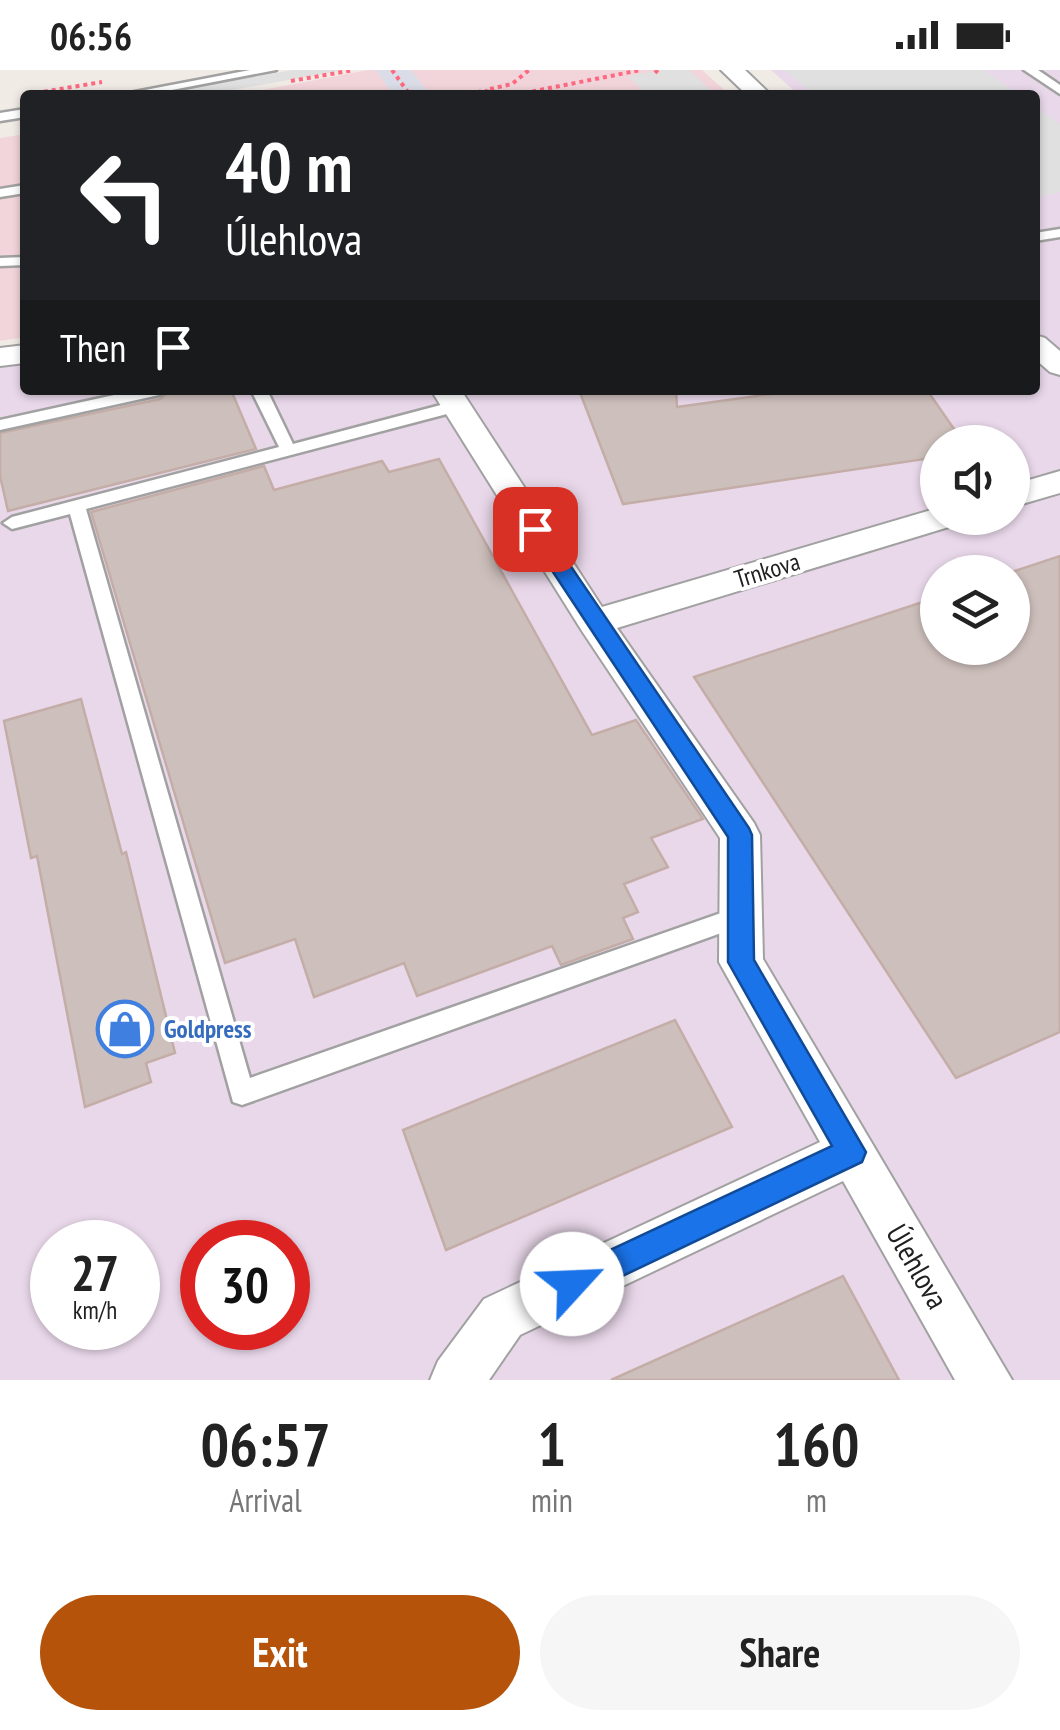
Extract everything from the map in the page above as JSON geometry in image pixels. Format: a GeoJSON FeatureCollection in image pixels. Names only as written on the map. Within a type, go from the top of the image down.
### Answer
{"type":"FeatureCollection","features":[{"type":"Feature","properties":{"kind":"street"},"geometry":{"type":"LineString","coordinates":[[732,70],[754,90]]}},
{"type":"Feature","properties":{"kind":"street"},"geometry":{"type":"LineString","coordinates":[[1040,348],[1060,366]]}},
{"type":"Feature","properties":{"kind":"street","name":"Úlehlova"},"geometry":{"type":"LineString","coordinates":[[451,398],[594,622],[740,835],[741,962],[985,1380]]}},
{"type":"Feature","properties":{"kind":"street"},"geometry":{"type":"LineString","coordinates":[[1030,491],[1060,482]]}},
{"type":"Feature","properties":{"kind":"street","name":"Trnkova"},"geometry":{"type":"LineString","coordinates":[[594,622],[920,524]]}},
{"type":"Feature","properties":{"kind":"street"},"geometry":{"type":"LineString","coordinates":[[457,1380],[502,1318],[852,1152]]}},
{"type":"Feature","properties":{"kind":"lane"},"geometry":{"type":"LineString","coordinates":[[154,90],[270,70]]}},
{"type":"Feature","properties":{"kind":"lane"},"geometry":{"type":"LineString","coordinates":[[1030,70],[1060,90]]}},
{"type":"Feature","properties":{"kind":"lane"},"geometry":{"type":"LineString","coordinates":[[0,425],[136,395]]}},
{"type":"Feature","properties":{"kind":"lane"},"geometry":{"type":"LineString","coordinates":[[261,395],[288,450]]}},
{"type":"Feature","properties":{"kind":"lane"},"geometry":{"type":"LineString","coordinates":[[12,523],[288,450],[451,398]]}},
{"type":"Feature","properties":{"kind":"lane"},"geometry":{"type":"LineString","coordinates":[[76,506],[242,1093],[741,916]]}},
{"type":"Feature","properties":{"kind":"path"},"geometry":{"type":"LineString","coordinates":[[484,90],[512,84],[529,70]]}},
{"type":"Feature","properties":{"kind":"path"},"geometry":{"type":"LineString","coordinates":[[539,90],[640,70]]}},
{"type":"Feature","properties":{"kind":"path"},"geometry":{"type":"LineString","coordinates":[[54,90],[108,81]]}},
{"type":"Feature","properties":{"kind":"shaded area"},"geometry":{"type":"Polygon","coordinates":[[[293,70],[344,70],[233,90],[180,90],[293,70]]]}},
{"type":"Feature","properties":{"kind":"shaded area"},"geometry":{"type":"Polygon","coordinates":[[[368,70],[702,70],[724,90],[262,90],[368,70]]]}},
{"type":"Feature","properties":{"kind":"shaded area"},"geometry":{"type":"Polygon","coordinates":[[[376,70],[411,70],[426,90],[390,90],[376,70]]]}},
{"type":"Feature","properties":{"kind":"shaded area"},"geometry":{"type":"Polygon","coordinates":[[[689,70],[711,90],[642,90],[628,76],[689,70]]]}},
{"type":"Feature","properties":{"kind":"shaded area"},"geometry":{"type":"Polygon","coordinates":[[[771,70],[1060,70],[1060,1380],[0,1380],[0,367],[20,365],[20,395],[1040,395],[1040,90],[793,90],[771,70]]]}},
{"type":"Feature","properties":{"kind":"shaded area"},"geometry":{"type":"Polygon","coordinates":[[[784,70],[984,70],[1012,90],[808,90],[784,70]]]}},
{"type":"Feature","properties":{"kind":"shaded area"},"geometry":{"type":"Polygon","coordinates":[[[1040,110],[1060,124],[1060,192],[1040,197],[1040,110]]]}},
{"type":"Feature","properties":{"kind":"shaded area"},"geometry":{"type":"Polygon","coordinates":[[[20,135],[20,338],[0,341],[0,138],[20,135]]]}},
{"type":"Feature","properties":{"kind":"building"},"geometry":{"type":"Polygon","coordinates":[[[165,395],[233,395],[256,449],[8,511],[0,476],[0,433],[165,395]]]}},
{"type":"Feature","properties":{"kind":"building"},"geometry":{"type":"Polygon","coordinates":[[[581,395],[676,395],[677,407],[765,395],[930,395],[951,425],[920,425],[920,460],[623,504],[581,395]]]}},
{"type":"Feature","properties":{"kind":"building"},"geometry":{"type":"Polygon","coordinates":[[[439,459],[592,735],[636,720],[703,819],[651,838],[668,867],[624,884],[638,912],[623,918],[633,939],[561,965],[552,946],[417,996],[404,963],[314,997],[295,939],[225,963],[91,512],[264,466],[274,490],[382,461],[389,472],[439,459]]]}},
{"type":"Feature","properties":{"kind":"building"},"geometry":{"type":"Polygon","coordinates":[[[1060,556],[1060,1032],[956,1078],[694,677],[920,603],[920,665],[1030,665],[1030,566],[1060,556]]]}},
{"type":"Feature","properties":{"kind":"building"},"geometry":{"type":"Polygon","coordinates":[[[81,699],[122,854],[126,852],[175,1053],[146,1063],[151,1082],[85,1107],[37,856],[31,858],[4,721],[81,699]]]}},
{"type":"Feature","properties":{"kind":"building"},"geometry":{"type":"Polygon","coordinates":[[[675,1020],[732,1127],[446,1250],[403,1130],[675,1020]]]}},
{"type":"Feature","properties":{"kind":"building"},"geometry":{"type":"Polygon","coordinates":[[[843,1276],[899,1380],[611,1380],[843,1276]]]}},
{"type":"Feature","properties":{"kind":"place","name":"Goldpress"},"geometry":{"type":"Point","coordinates":[125,1029]}},
{"type":"Feature","properties":{"kind":"route"},"geometry":{"type":"LineString","coordinates":[[535,529],[740,835],[741,962],[852,1152],[572,1284]]}}]}
